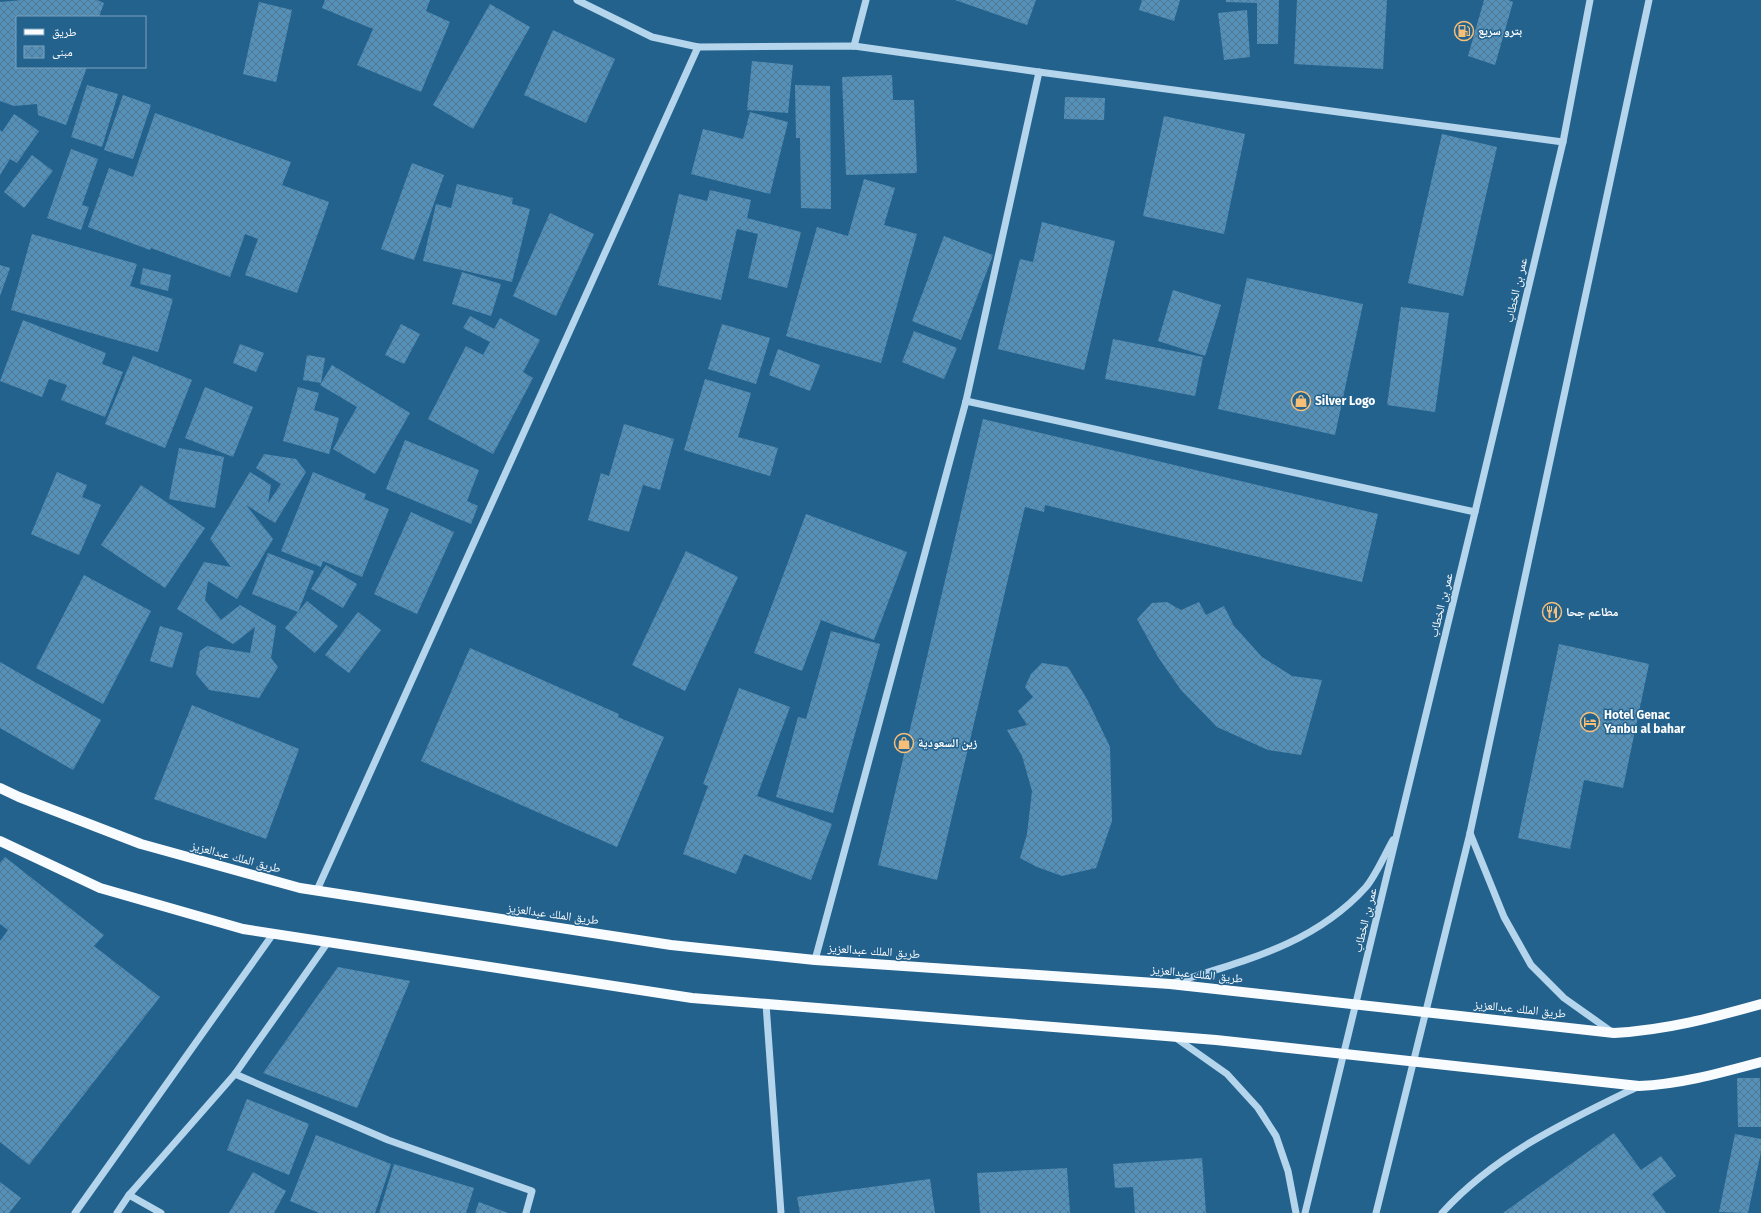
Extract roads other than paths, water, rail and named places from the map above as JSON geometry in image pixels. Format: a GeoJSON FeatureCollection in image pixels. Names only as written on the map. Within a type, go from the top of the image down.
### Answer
{"type":"FeatureCollection","features":[{"type":"Feature","properties":{"kind":"main road","name":"طريق الملك عبدالعزيز"},"geometry":{"type":"LineString","coordinates":[[0,788],[19,797],[141,844],[300,888],[671,945],[815,960],[1170,984],[1614,1033],[1648,1031],[1708,1019],[1761,1004]]}},
{"type":"Feature","properties":{"kind":"main road"},"geometry":{"type":"LineString","coordinates":[[0,841],[100,888],[243,929],[692,998],[1175,1036],[1639,1086],[1663,1085],[1694,1080],[1761,1062]]}},
{"type":"Feature","properties":{"kind":"street"},"geometry":{"type":"LineString","coordinates":[[577,0],[652,37],[698,47],[854,46],[1563,142]]}},
{"type":"Feature","properties":{"kind":"street"},"geometry":{"type":"LineString","coordinates":[[854,46],[866,0]]}},
{"type":"Feature","properties":{"kind":"street","name":"عمر بن الخطاب"},"geometry":{"type":"LineString","coordinates":[[1305,1213],[1563,142],[1590,0]]}},
{"type":"Feature","properties":{"kind":"street"},"geometry":{"type":"LineString","coordinates":[[1376,1213],[1470,833],[1649,0]]}},
{"type":"Feature","properties":{"kind":"street"},"geometry":{"type":"LineString","coordinates":[[318,890],[698,47]]}},
{"type":"Feature","properties":{"kind":"street"},"geometry":{"type":"LineString","coordinates":[[815,960],[966,401],[1039,72]]}},
{"type":"Feature","properties":{"kind":"street"},"geometry":{"type":"LineString","coordinates":[[966,401],[1475,512]]}},
{"type":"Feature","properties":{"kind":"street"},"geometry":{"type":"LineString","coordinates":[[1170,984],[1268,953],[1310,933],[1344,909],[1367,886],[1398,831]]}},
{"type":"Feature","properties":{"kind":"street"},"geometry":{"type":"LineString","coordinates":[[1470,833],[1504,917],[1531,965],[1564,998],[1614,1033]]}},
{"type":"Feature","properties":{"kind":"street"},"geometry":{"type":"LineString","coordinates":[[75,1213],[273,934]]}},
{"type":"Feature","properties":{"kind":"street"},"geometry":{"type":"LineString","coordinates":[[117,1213],[128,1195],[235,1074],[328,942]]}},
{"type":"Feature","properties":{"kind":"street"},"geometry":{"type":"LineString","coordinates":[[766,1004],[781,1213]]}},
{"type":"Feature","properties":{"kind":"street"},"geometry":{"type":"LineString","coordinates":[[1175,1036],[1226,1074],[1258,1108],[1276,1136],[1288,1171],[1296,1213]]}},
{"type":"Feature","properties":{"kind":"street"},"geometry":{"type":"LineString","coordinates":[[235,1074],[388,1140],[532,1191],[526,1213]]}},
{"type":"Feature","properties":{"kind":"street"},"geometry":{"type":"LineString","coordinates":[[1442,1213],[1476,1181],[1503,1161],[1562,1125],[1639,1086]]}},
{"type":"Feature","properties":{"kind":"street"},"geometry":{"type":"LineString","coordinates":[[128,1195],[160,1213]]}},
{"type":"Feature","properties":{"kind":"place","name":"بترو سريع"},"geometry":{"type":"Point","coordinates":[1464,31]}},
{"type":"Feature","properties":{"kind":"place","name":"Silver Logo"},"geometry":{"type":"Point","coordinates":[1301,401]}},
{"type":"Feature","properties":{"kind":"place","name":"مطاعم جحا"},"geometry":{"type":"Point","coordinates":[1552,612]}},
{"type":"Feature","properties":{"kind":"place","name":"Hotel Genac Yanbu al bahar"},"geometry":{"type":"Point","coordinates":[1590,722]}},
{"type":"Feature","properties":{"kind":"place","name":"زين السعودية"},"geometry":{"type":"Point","coordinates":[904,743]}}]}
